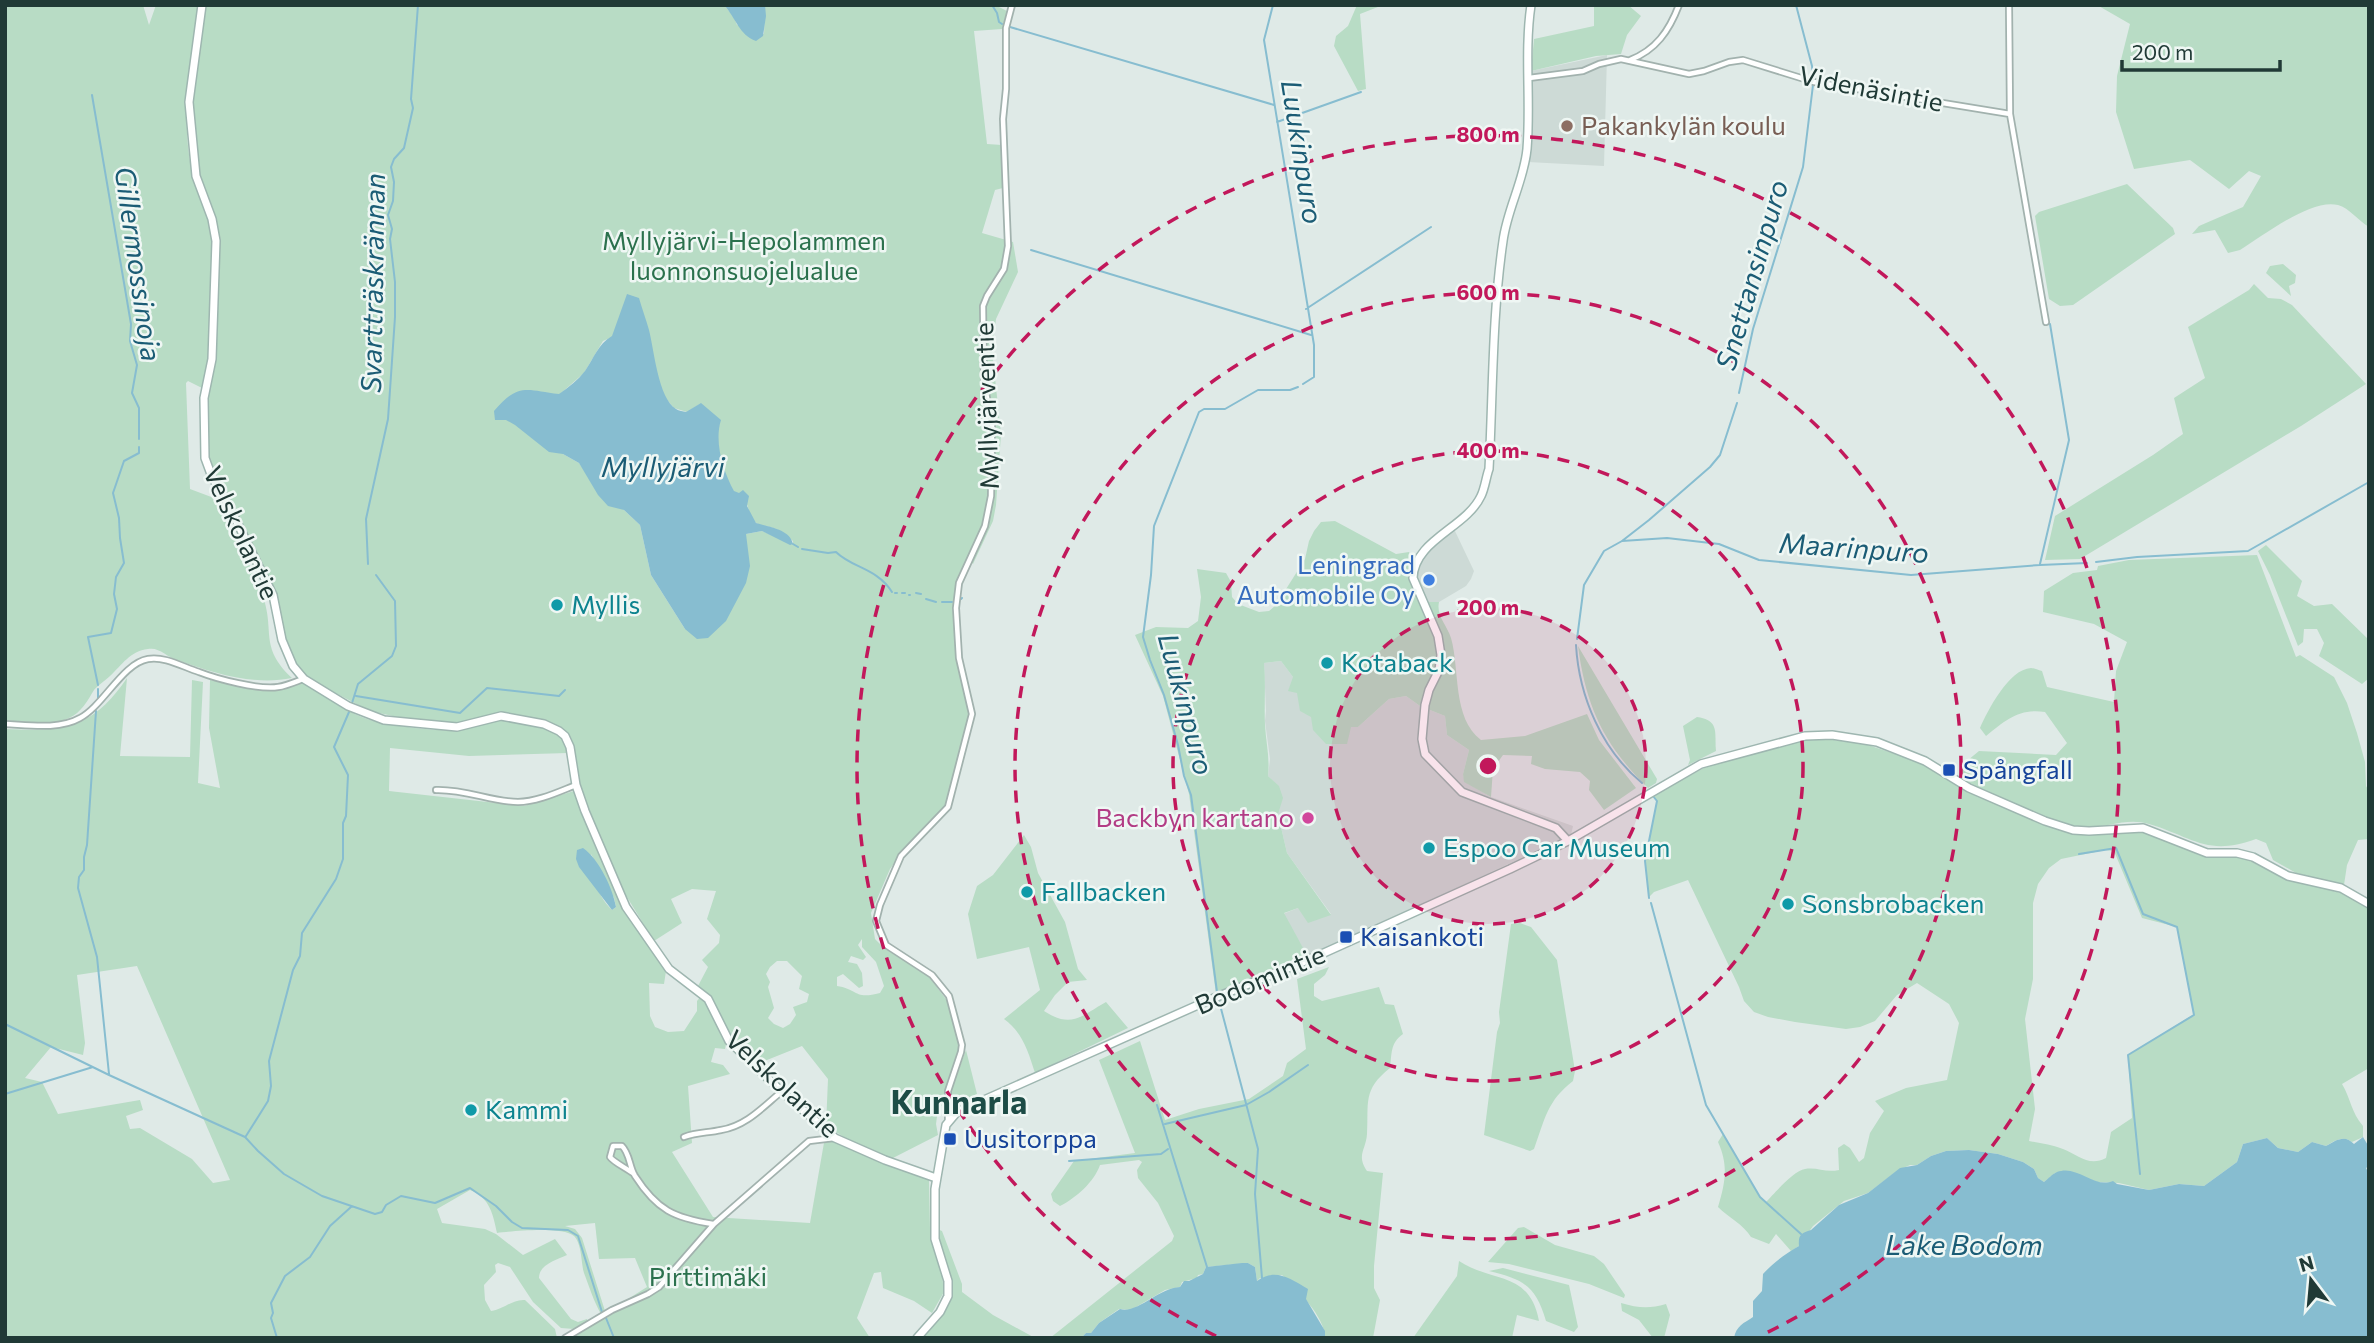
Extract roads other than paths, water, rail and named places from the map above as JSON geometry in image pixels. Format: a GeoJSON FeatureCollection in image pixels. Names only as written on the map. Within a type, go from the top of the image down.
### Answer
{"type":"FeatureCollection","features":[{"type":"Feature","properties":{"kind":"street","name":"Velskolantie"},"geometry":{"type":"LineString","coordinates":[[202,5],[189,102],[196,176],[212,219],[216,241],[212,359],[204,398],[205,458],[212,477],[274,595],[287,655],[304,679],[348,706],[384,720],[457,727],[501,716],[554,727],[568,741],[576,785],[598,844],[632,916],[669,969],[708,999],[729,1041],[835,1138],[936,1178]]}},
{"type":"Feature","properties":{"kind":"street","name":"Myllyjärventie"},"geometry":{"type":"LineString","coordinates":[[948,1120],[948,1091],[962,1045],[949,996],[932,975],[886,945],[876,921],[901,856],[948,807],[972,714],[960,657],[956,608],[959,583],[985,526],[991,496],[992,423],[984,383],[983,306],[1004,268],[1008,246],[1003,119],[1006,28],[1012,5]]}},
{"type":"Feature","properties":{"kind":"street"},"geometry":{"type":"LineString","coordinates":[[1531,5],[1527,29],[1527,148],[1525,164],[1505,227],[1500,263],[1489,469],[1481,496],[1467,514],[1418,558],[1413,569],[1413,578],[1438,636],[1441,655],[1425,705],[1422,739],[1425,754],[1462,792],[1556,828],[1568,841]]}},
{"type":"Feature","properties":{"kind":"street"},"geometry":{"type":"LineString","coordinates":[[1629,61],[1654,47],[1672,23],[1679,5]]}},
{"type":"Feature","properties":{"kind":"street"},"geometry":{"type":"LineString","coordinates":[[2009,5],[2010,114],[2046,322]]}},
{"type":"Feature","properties":{"kind":"street","name":"Videnäsintie"},"geometry":{"type":"LineString","coordinates":[[1528,78],[1583,71],[1620,59],[1689,74],[1743,60],[1814,82],[2010,114]]}},
{"type":"Feature","properties":{"kind":"street"},"geometry":{"type":"LineString","coordinates":[[5,724],[54,724],[78,719],[101,702],[130,669],[150,659],[176,664],[215,678],[262,686],[278,687],[304,679]]}},
{"type":"Feature","properties":{"kind":"street","name":"Bodomintie"},"geometry":{"type":"LineString","coordinates":[[948,1120],[962,1109],[1207,1001],[1315,957],[1568,841],[1701,764],[1792,739],[1832,735],[1855,737],[1925,761],[1981,794],[2055,824],[2088,831],[2143,828],[2207,853],[2237,853],[2253,857],[2288,876],[2341,888],[2369,904]]}},
{"type":"Feature","properties":{"kind":"street"},"geometry":{"type":"LineString","coordinates":[[436,790],[518,802],[538,799],[576,785]]}},
{"type":"Feature","properties":{"kind":"street"},"geometry":{"type":"LineString","coordinates":[[684,1137],[720,1131],[747,1121],[782,1091]]}},
{"type":"Feature","properties":{"kind":"street"},"geometry":{"type":"LineString","coordinates":[[918,1338],[944,1307],[949,1289],[934,1226],[936,1178],[948,1120]]}},
{"type":"Feature","properties":{"kind":"street"},"geometry":{"type":"LineString","coordinates":[[565,1338],[612,1310],[659,1287],[714,1224],[809,1141],[835,1138]]}},
{"type":"Feature","properties":{"kind":"street"},"geometry":{"type":"LineString","coordinates":[[634,1174],[627,1152],[622,1146],[613,1146],[610,1157],[612,1161],[634,1174],[663,1209],[689,1220],[714,1224]]}},
{"type":"Feature","properties":{"kind":"water"},"geometry":{"type":"Polygon","coordinates":[[[724,5],[765,5],[763,36],[756,41],[746,35],[724,5]]]}},
{"type":"Feature","properties":{"kind":"water","name":"Myllyjärvi"},"geometry":{"type":"Polygon","coordinates":[[[627,294],[639,298],[661,384],[670,403],[677,410],[686,412],[701,403],[721,420],[721,456],[734,491],[739,493],[743,490],[749,496],[747,506],[756,523],[783,532],[793,544],[762,531],[746,534],[750,566],[746,583],[726,621],[708,638],[697,639],[685,629],[651,575],[640,525],[624,510],[608,506],[598,495],[579,463],[563,454],[549,452],[506,420],[495,420],[494,411],[517,392],[531,390],[559,394],[576,380],[600,347],[612,336],[627,294]]]}},
{"type":"Feature","properties":{"kind":"water"},"geometry":{"type":"Polygon","coordinates":[[[583,848],[600,867],[608,883],[616,907],[612,910],[579,867],[577,850],[583,848]]]}},
{"type":"Feature","properties":{"kind":"water","name":"Lake Bodom"},"geometry":{"type":"Polygon","coordinates":[[[2363,1137],[2369,1147],[2369,1166],[2366,1168],[2369,1174],[2369,1338],[1734,1338],[1739,1328],[1753,1317],[1753,1301],[1762,1291],[1763,1274],[1799,1246],[1803,1233],[1811,1230],[1839,1205],[1868,1193],[1900,1168],[1917,1165],[1946,1151],[1969,1150],[1998,1154],[2023,1162],[2034,1169],[2038,1178],[2044,1182],[2064,1170],[2099,1182],[2113,1181],[2149,1190],[2179,1184],[2204,1186],[2237,1162],[2243,1144],[2267,1138],[2278,1148],[2298,1152],[2312,1142],[2326,1146],[2337,1140],[2347,1139],[2354,1144],[2363,1137]]]}},
{"type":"Feature","properties":{"kind":"water"},"geometry":{"type":"Polygon","coordinates":[[[1242,1263],[1255,1267],[1257,1281],[1276,1275],[1308,1289],[1306,1299],[1325,1331],[1325,1338],[1081,1338],[1120,1309],[1134,1308],[1172,1288],[1180,1287],[1184,1281],[1203,1274],[1206,1267],[1242,1263]]]}},
{"type":"Feature","properties":{"kind":"waterway","name":"Svartträskrännan"},"geometry":{"type":"LineString","coordinates":[[368,564],[366,519],[388,419],[395,317],[395,282],[390,239],[392,229],[388,215],[393,201],[394,182],[391,167],[404,148],[413,108],[411,99],[418,5]]}},
{"type":"Feature","properties":{"kind":"waterway"},"geometry":{"type":"LineString","coordinates":[[992,5],[1002,24]]}},
{"type":"Feature","properties":{"kind":"waterway","name":"Luukinpuro"},"geometry":{"type":"LineString","coordinates":[[1273,5],[1264,40],[1314,345],[1314,377],[1303,384]]}},
{"type":"Feature","properties":{"kind":"waterway","name":"Snettansinpuro"},"geometry":{"type":"LineString","coordinates":[[1796,5],[1813,79]]}},
{"type":"Feature","properties":{"kind":"waterway"},"geometry":{"type":"LineString","coordinates":[[1010,27],[1274,105]]}},
{"type":"Feature","properties":{"kind":"waterway","name":"Snettansinpuro"},"geometry":{"type":"LineString","coordinates":[[1739,393],[1753,329],[1803,167],[1813,85]]}},
{"type":"Feature","properties":{"kind":"waterway"},"geometry":{"type":"LineString","coordinates":[[1277,122],[1361,92]]}},
{"type":"Feature","properties":{"kind":"waterway","name":"Gillermossinoja"},"geometry":{"type":"LineString","coordinates":[[92,95],[131,324],[130,341],[137,365],[132,393],[139,408],[139,439]]}},
{"type":"Feature","properties":{"kind":"waterway"},"geometry":{"type":"LineString","coordinates":[[1306,309],[1431,227]]}},
{"type":"Feature","properties":{"kind":"waterway"},"geometry":{"type":"LineString","coordinates":[[1031,250],[1311,335]]}},
{"type":"Feature","properties":{"kind":"waterway"},"geometry":{"type":"LineString","coordinates":[[2040,564],[2069,440],[2050,324]]}},
{"type":"Feature","properties":{"kind":"waterway","name":"Luukinpuro"},"geometry":{"type":"LineString","coordinates":[[1217,992],[1191,795],[1164,695],[1143,637],[1154,526],[1199,412],[1204,409],[1225,409],[1258,390],[1290,390],[1298,387]]}},
{"type":"Feature","properties":{"kind":"waterway","name":"Snettansinpuro"},"geometry":{"type":"LineString","coordinates":[[1577,639],[1584,585],[1604,551],[1649,520],[1710,467],[1720,455],[1737,403]]}},
{"type":"Feature","properties":{"kind":"waterway","name":"Gillermossinoja"},"geometry":{"type":"LineString","coordinates":[[98,685],[88,637],[111,633],[117,609],[114,594],[116,577],[124,563],[113,493],[124,461],[139,453],[139,447]]}},
{"type":"Feature","properties":{"kind":"waterway","name":"Maarinpuro"},"geometry":{"type":"LineString","coordinates":[[2096,562],[2248,551],[2369,482]]}},
{"type":"Feature","properties":{"kind":"waterway","name":"Maarinpuro"},"geometry":{"type":"LineString","coordinates":[[1622,541],[1667,538],[1719,544],[1759,560],[1911,575],[2087,563]]}},
{"type":"Feature","properties":{"kind":"waterway"},"geometry":{"type":"LineString","coordinates":[[793,544],[798,547]]}},
{"type":"Feature","properties":{"kind":"waterway"},"geometry":{"type":"LineString","coordinates":[[802,549],[836,552],[872,573],[892,592]]}},
{"type":"Feature","properties":{"kind":"waterway","name":"Svartträskrännan"},"geometry":{"type":"LineString","coordinates":[[352,703],[358,684],[392,656],[396,646],[395,601],[376,575]]}},
{"type":"Feature","properties":{"kind":"waterway"},"geometry":{"type":"LineString","coordinates":[[916,593],[921,594]]}},
{"type":"Feature","properties":{"kind":"waterway"},"geometry":{"type":"LineString","coordinates":[[926,599],[936,602]]}},
{"type":"Feature","properties":{"kind":"waterway"},"geometry":{"type":"LineString","coordinates":[[942,602],[952,602]]}},
{"type":"Feature","properties":{"kind":"waterway"},"geometry":{"type":"LineString","coordinates":[[1576,645],[1582,684],[1595,721],[1615,755],[1642,783]]}},
{"type":"Feature","properties":{"kind":"waterway"},"geometry":{"type":"LineString","coordinates":[[356,696],[460,713],[487,688],[559,696],[565,690]]}},
{"type":"Feature","properties":{"kind":"waterway","name":"Gillermossinoja"},"geometry":{"type":"LineString","coordinates":[[98,689],[98,699]]}},
{"type":"Feature","properties":{"kind":"waterway","name":"Gillermossinoja"},"geometry":{"type":"LineString","coordinates":[[96,711],[87,845],[84,870],[79,877],[78,888],[97,957],[109,1074]]}},
{"type":"Feature","properties":{"kind":"waterway","name":"Svartträskrännan"},"geometry":{"type":"LineString","coordinates":[[246,1136],[268,1101],[271,1086],[269,1061],[293,970],[300,956],[302,933],[336,879],[343,859],[343,823],[346,816],[348,775],[334,747],[349,712]]}},
{"type":"Feature","properties":{"kind":"waterway"},"geometry":{"type":"LineString","coordinates":[[1649,898],[1645,861],[1657,801],[1653,796]]}},
{"type":"Feature","properties":{"kind":"waterway"},"geometry":{"type":"LineString","coordinates":[[2079,854],[2116,848],[2143,914],[2177,927],[2194,1015],[2128,1055],[2140,1174]]}},
{"type":"Feature","properties":{"kind":"waterway"},"geometry":{"type":"LineString","coordinates":[[1651,903],[1706,1105],[1760,1197],[1801,1234]]}},
{"type":"Feature","properties":{"kind":"waterway","name":"Luukinpuro"},"geometry":{"type":"LineString","coordinates":[[1219,1001],[1258,1149],[1255,1194],[1262,1278]]}},
{"type":"Feature","properties":{"kind":"waterway"},"geometry":{"type":"LineString","coordinates":[[5,1024],[245,1137],[284,1174],[322,1196],[375,1214],[382,1212],[386,1205],[401,1196],[435,1203],[470,1188],[522,1228],[568,1230],[578,1236],[602,1312]]}},
{"type":"Feature","properties":{"kind":"waterway"},"geometry":{"type":"LineString","coordinates":[[1165,1124],[1246,1105],[1308,1065]]}},
{"type":"Feature","properties":{"kind":"waterway"},"geometry":{"type":"LineString","coordinates":[[5,1094],[93,1067]]}},
{"type":"Feature","properties":{"kind":"waterway"},"geometry":{"type":"LineString","coordinates":[[1157,1105],[1207,1267]]}},
{"type":"Feature","properties":{"kind":"waterway"},"geometry":{"type":"LineString","coordinates":[[1069,1161],[1161,1154],[1168,1149]]}},
{"type":"Feature","properties":{"kind":"waterway"},"geometry":{"type":"LineString","coordinates":[[277,1338],[271,1318],[271,1303],[285,1276],[310,1257],[330,1226],[351,1207]]}},
{"type":"Feature","properties":{"kind":"waterway"},"geometry":{"type":"LineString","coordinates":[[606,1318],[614,1338]]}},
{"type":"Feature","properties":{"kind":"place","name":"Pakankylän koulu"},"geometry":{"type":"Point","coordinates":[1567,126]}},
{"type":"Feature","properties":{"kind":"place","name":"Leningrad Automobile Oy"},"geometry":{"type":"Point","coordinates":[1429,580]}},
{"type":"Feature","properties":{"kind":"place","name":"Myllis"},"geometry":{"type":"Point","coordinates":[557,605]}},
{"type":"Feature","properties":{"kind":"place","name":"Kotaback"},"geometry":{"type":"Point","coordinates":[1327,663]}},
{"type":"Feature","properties":{"kind":"place","name":"Spångfall"},"geometry":{"type":"Point","coordinates":[1949,770]}},
{"type":"Feature","properties":{"kind":"place","name":"Backbyn kartano"},"geometry":{"type":"Point","coordinates":[1308,818]}},
{"type":"Feature","properties":{"kind":"place","name":"Espoo Car Museum"},"geometry":{"type":"Point","coordinates":[1429,848]}},
{"type":"Feature","properties":{"kind":"place","name":"Fallbacken"},"geometry":{"type":"Point","coordinates":[1027,892]}},
{"type":"Feature","properties":{"kind":"place","name":"Sonsbrobacken"},"geometry":{"type":"Point","coordinates":[1788,904]}},
{"type":"Feature","properties":{"kind":"place","name":"Kaisankoti"},"geometry":{"type":"Point","coordinates":[1346,937]}},
{"type":"Feature","properties":{"kind":"place","name":"Kammi"},"geometry":{"type":"Point","coordinates":[471,1110]}},
{"type":"Feature","properties":{"kind":"place","name":"Uusitorppa"},"geometry":{"type":"Point","coordinates":[950,1139]}},
{"type":"Feature","properties":{"kind":"district","name":"Kunnarla"},"geometry":{"type":"Point","coordinates":[959,1102]}},
{"type":"Feature","properties":{"kind":"park label","name":"Myllyjärvi-Hepolammen luonnonsuojelualue"},"geometry":{"type":"Point","coordinates":[744,256]}},
{"type":"Feature","properties":{"kind":"park label","name":"Pirttimäki"},"geometry":{"type":"Point","coordinates":[708,1277]}}]}
